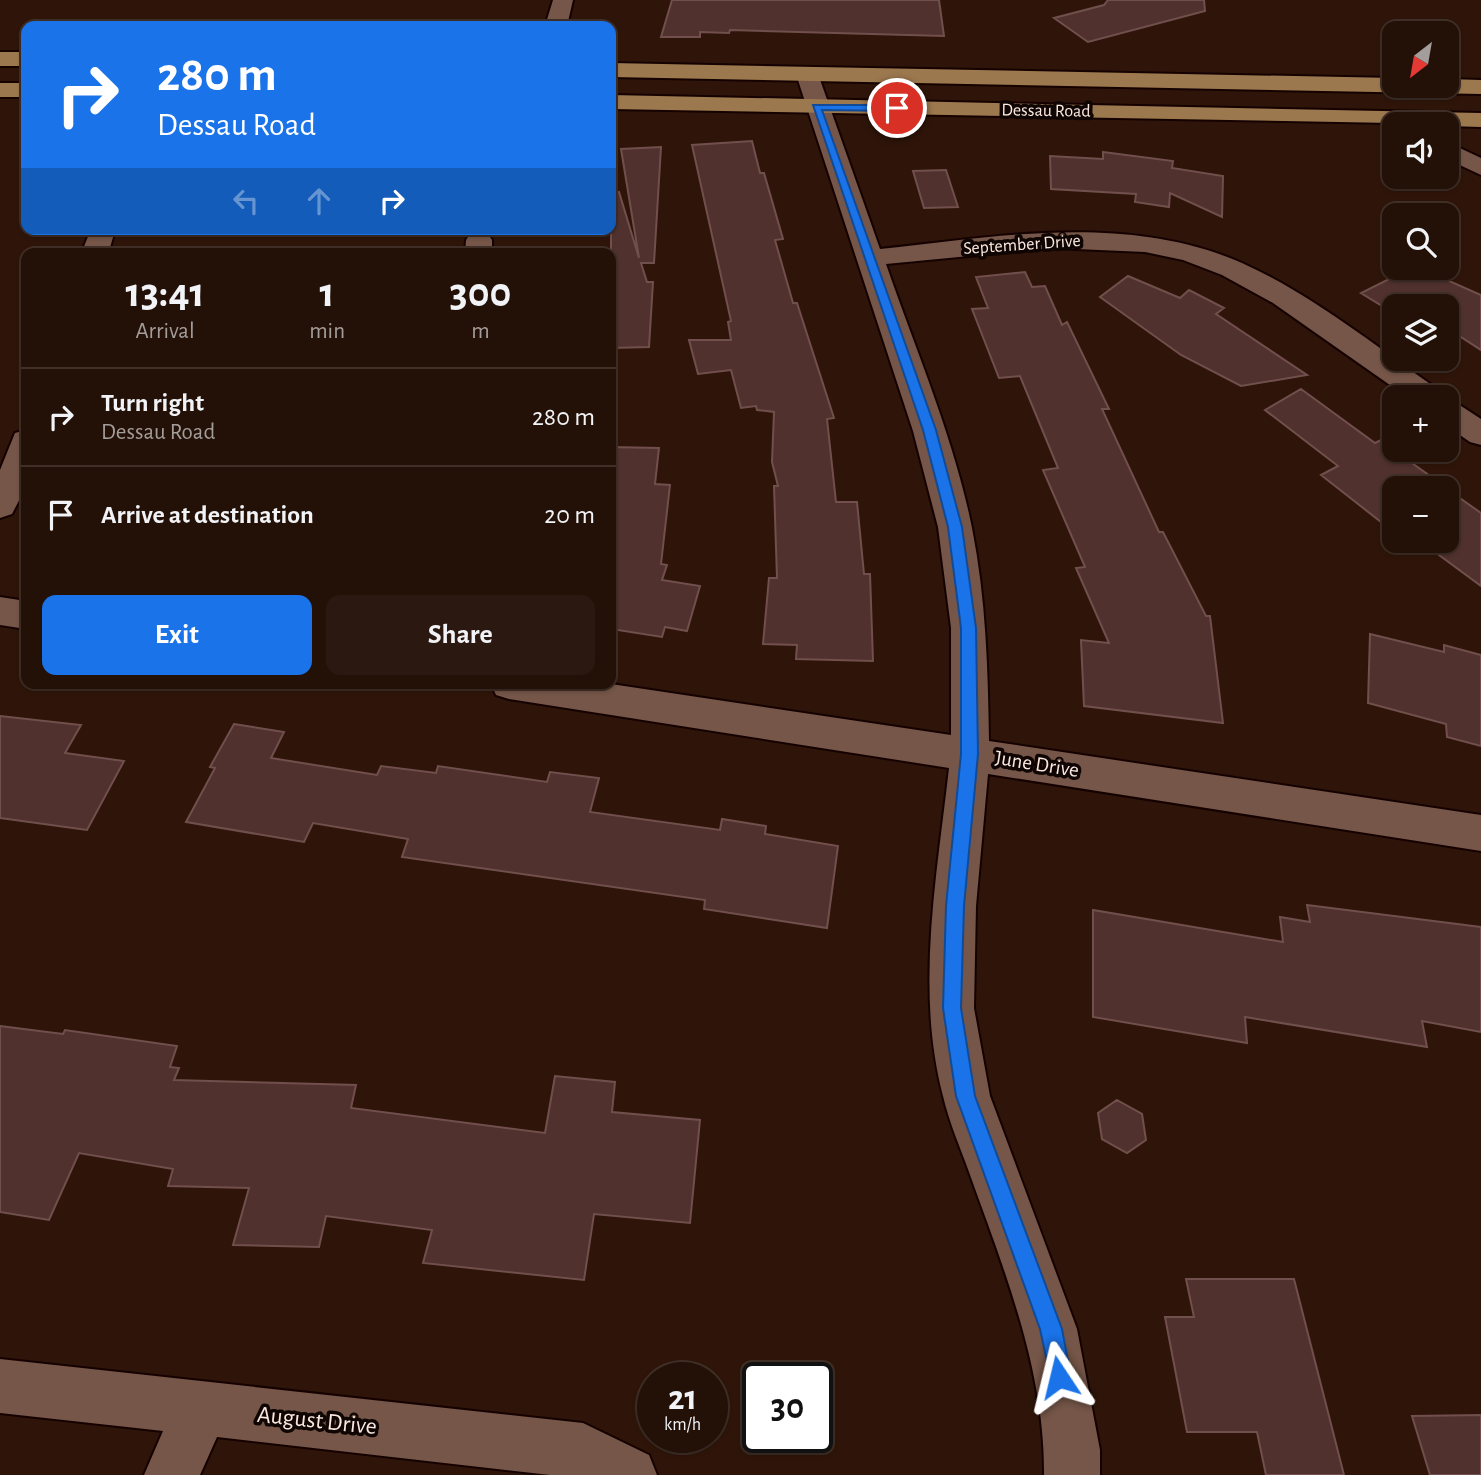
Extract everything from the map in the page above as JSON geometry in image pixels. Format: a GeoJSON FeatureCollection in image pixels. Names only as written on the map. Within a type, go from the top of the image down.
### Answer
{"type":"FeatureCollection","features":[{"type":"Feature","properties":{"kind":"main road"},"geometry":{"type":"LineString","coordinates":[[0,59],[21,59]]}},
{"type":"Feature","properties":{"kind":"main road","name":"Dessau Road"},"geometry":{"type":"LineString","coordinates":[[616,71],[812,90],[1382,120]]}},
{"type":"Feature","properties":{"kind":"main road","name":"Dessau Road"},"geometry":{"type":"LineString","coordinates":[[616,102],[812,90],[1481,87]]}},
{"type":"Feature","properties":{"kind":"main road"},"geometry":{"type":"LineString","coordinates":[[0,90],[21,90]]}},
{"type":"Feature","properties":{"kind":"main road","name":"Dessau Road"},"geometry":{"type":"LineString","coordinates":[[1459,120],[1481,120]]}},
{"type":"Feature","properties":{"kind":"street"},"geometry":{"type":"LineString","coordinates":[[557,21],[563,0]]}},
{"type":"Feature","properties":{"kind":"street"},"geometry":{"type":"LineString","coordinates":[[812,90],[929,430],[955,527],[969,628],[970,754],[955,906],[952,1008],[965,1096],[1051,1329],[1072,1450],[1072,1475]]}},
{"type":"Feature","properties":{"kind":"street"},"geometry":{"type":"LineString","coordinates":[[1459,156],[1481,168]]}},
{"type":"Feature","properties":{"kind":"street","name":"September Drive"},"geometry":{"type":"LineString","coordinates":[[869,258],[1068,238],[1130,242],[1175,251],[1229,268],[1286,299],[1411,385]]}},
{"type":"Feature","properties":{"kind":"street"},"geometry":{"type":"LineString","coordinates":[[1459,419],[1481,434]]}},
{"type":"Feature","properties":{"kind":"street"},"geometry":{"type":"LineString","coordinates":[[0,506],[7,496],[21,455]]}},
{"type":"Feature","properties":{"kind":"street"},"geometry":{"type":"LineString","coordinates":[[0,611],[21,614]]}},
{"type":"Feature","properties":{"kind":"street","name":"June Drive"},"geometry":{"type":"LineString","coordinates":[[542,689],[1481,833]]}},
{"type":"Feature","properties":{"kind":"street","name":"August Drive"},"geometry":{"type":"LineString","coordinates":[[0,1386],[583,1451],[629,1475]]}},
{"type":"Feature","properties":{"kind":"street"},"geometry":{"type":"LineString","coordinates":[[172,1475],[202,1408]]}},
{"type":"Feature","properties":{"kind":"building"},"geometry":{"type":"Polygon","coordinates":[[[672,0],[939,0],[944,36],[730,30],[729,33],[700,32],[700,37],[661,37],[672,0]]]}},
{"type":"Feature","properties":{"kind":"building"},"geometry":{"type":"Polygon","coordinates":[[[1108,0],[1204,0],[1205,11],[1088,42],[1054,18],[1104,5],[1108,0]]]}},
{"type":"Feature","properties":{"kind":"building"},"geometry":{"type":"Polygon","coordinates":[[[752,141],[783,239],[775,240],[793,303],[797,303],[834,418],[827,419],[836,502],[857,502],[864,574],[870,574],[873,661],[796,659],[797,645],[763,644],[769,578],[777,578],[774,486],[778,486],[772,462],[774,412],[757,410],[756,406],[741,408],[731,370],[698,374],[689,340],[731,340],[728,322],[731,321],[692,145],[752,141]]]}},
{"type":"Feature","properties":{"kind":"building"},"geometry":{"type":"Polygon","coordinates":[[[661,147],[654,263],[641,263],[647,282],[653,282],[649,347],[616,348],[616,248],[611,248],[611,235],[616,235],[616,193],[619,192],[639,258],[621,149],[661,147]]]}},
{"type":"Feature","properties":{"kind":"building"},"geometry":{"type":"Polygon","coordinates":[[[1103,152],[1173,161],[1172,168],[1223,176],[1222,217],[1170,193],[1169,207],[1135,202],[1136,194],[1051,189],[1050,156],[1103,159],[1103,152]]]}},
{"type":"Feature","properties":{"kind":"building"},"geometry":{"type":"Polygon","coordinates":[[[946,170],[958,207],[924,208],[913,171],[946,170]]]}},
{"type":"Feature","properties":{"kind":"building"},"geometry":{"type":"Polygon","coordinates":[[[1025,272],[1032,287],[1045,286],[1062,325],[1067,322],[1109,409],[1102,409],[1159,532],[1163,532],[1206,616],[1210,616],[1223,723],[1084,706],[1081,640],[1109,643],[1076,568],[1085,567],[1043,470],[1058,468],[1020,376],[999,378],[972,309],[988,308],[976,277],[1025,272]]]}},
{"type":"Feature","properties":{"kind":"building"},"geometry":{"type":"Polygon","coordinates":[[[1128,276],[1180,298],[1189,290],[1224,308],[1216,314],[1307,375],[1241,386],[1181,355],[1100,297],[1128,276]]]}},
{"type":"Feature","properties":{"kind":"building"},"geometry":{"type":"Polygon","coordinates":[[[1387,280],[1447,280],[1481,295],[1481,350],[1459,336],[1459,294],[1382,294],[1382,306],[1361,293],[1387,280]]]}},
{"type":"Feature","properties":{"kind":"building"},"geometry":{"type":"Polygon","coordinates":[[[1301,389],[1375,443],[1382,440],[1382,462],[1410,462],[1430,476],[1382,476],[1381,522],[1321,475],[1338,466],[1265,410],[1301,389]]]}},
{"type":"Feature","properties":{"kind":"building"},"geometry":{"type":"Polygon","coordinates":[[[616,447],[659,448],[655,484],[670,485],[661,564],[667,565],[662,580],[700,586],[687,631],[665,627],[662,637],[616,630],[616,447]]]}},
{"type":"Feature","properties":{"kind":"building"},"geometry":{"type":"Polygon","coordinates":[[[1459,497],[1481,513],[1481,586],[1436,553],[1459,553],[1459,497]]]}},
{"type":"Feature","properties":{"kind":"building"},"geometry":{"type":"Polygon","coordinates":[[[1370,634],[1444,652],[1444,645],[1481,655],[1481,746],[1447,737],[1446,724],[1368,703],[1370,634]]]}},
{"type":"Feature","properties":{"kind":"building"},"geometry":{"type":"Polygon","coordinates":[[[0,716],[81,725],[65,753],[124,761],[87,830],[0,818],[0,716]]]}},
{"type":"Feature","properties":{"kind":"building"},"geometry":{"type":"Polygon","coordinates":[[[234,724],[284,732],[271,758],[377,775],[381,766],[436,773],[438,766],[547,782],[550,772],[599,778],[590,812],[720,830],[722,819],[766,826],[765,834],[838,846],[827,928],[704,909],[705,900],[402,857],[408,839],[313,823],[304,842],[186,822],[215,768],[210,767],[234,724]]]}},
{"type":"Feature","properties":{"kind":"building"},"geometry":{"type":"Polygon","coordinates":[[[1307,905],[1481,927],[1481,1032],[1422,1021],[1427,1047],[1245,1017],[1247,1043],[1093,1017],[1093,910],[1283,942],[1280,917],[1310,922],[1307,905]]]}},
{"type":"Feature","properties":{"kind":"building"},"geometry":{"type":"Polygon","coordinates":[[[0,1026],[63,1034],[65,1030],[177,1046],[170,1067],[179,1068],[174,1080],[356,1085],[351,1108],[545,1133],[555,1076],[615,1082],[612,1112],[700,1120],[690,1223],[594,1214],[584,1280],[423,1263],[432,1230],[326,1216],[319,1247],[233,1245],[249,1188],[168,1186],[173,1169],[79,1153],[49,1220],[0,1212],[0,1026]]]}},
{"type":"Feature","properties":{"kind":"building"},"geometry":{"type":"Polygon","coordinates":[[[1117,1100],[1142,1114],[1146,1140],[1127,1153],[1102,1139],[1098,1113],[1117,1100]]]}},
{"type":"Feature","properties":{"kind":"building"},"geometry":{"type":"Polygon","coordinates":[[[1186,1279],[1294,1279],[1344,1475],[1266,1475],[1257,1432],[1187,1432],[1165,1317],[1194,1317],[1186,1279]]]}},
{"type":"Feature","properties":{"kind":"building"},"geometry":{"type":"Polygon","coordinates":[[[1481,1415],[1481,1475],[1430,1475],[1412,1416],[1481,1415]]]}},
{"type":"Feature","properties":{"kind":"route"},"geometry":{"type":"LineString","coordinates":[[897,108],[817,107],[929,430],[955,527],[969,628],[970,754],[955,906],[952,1008],[965,1096],[1051,1329],[1059,1377]]}}]}
